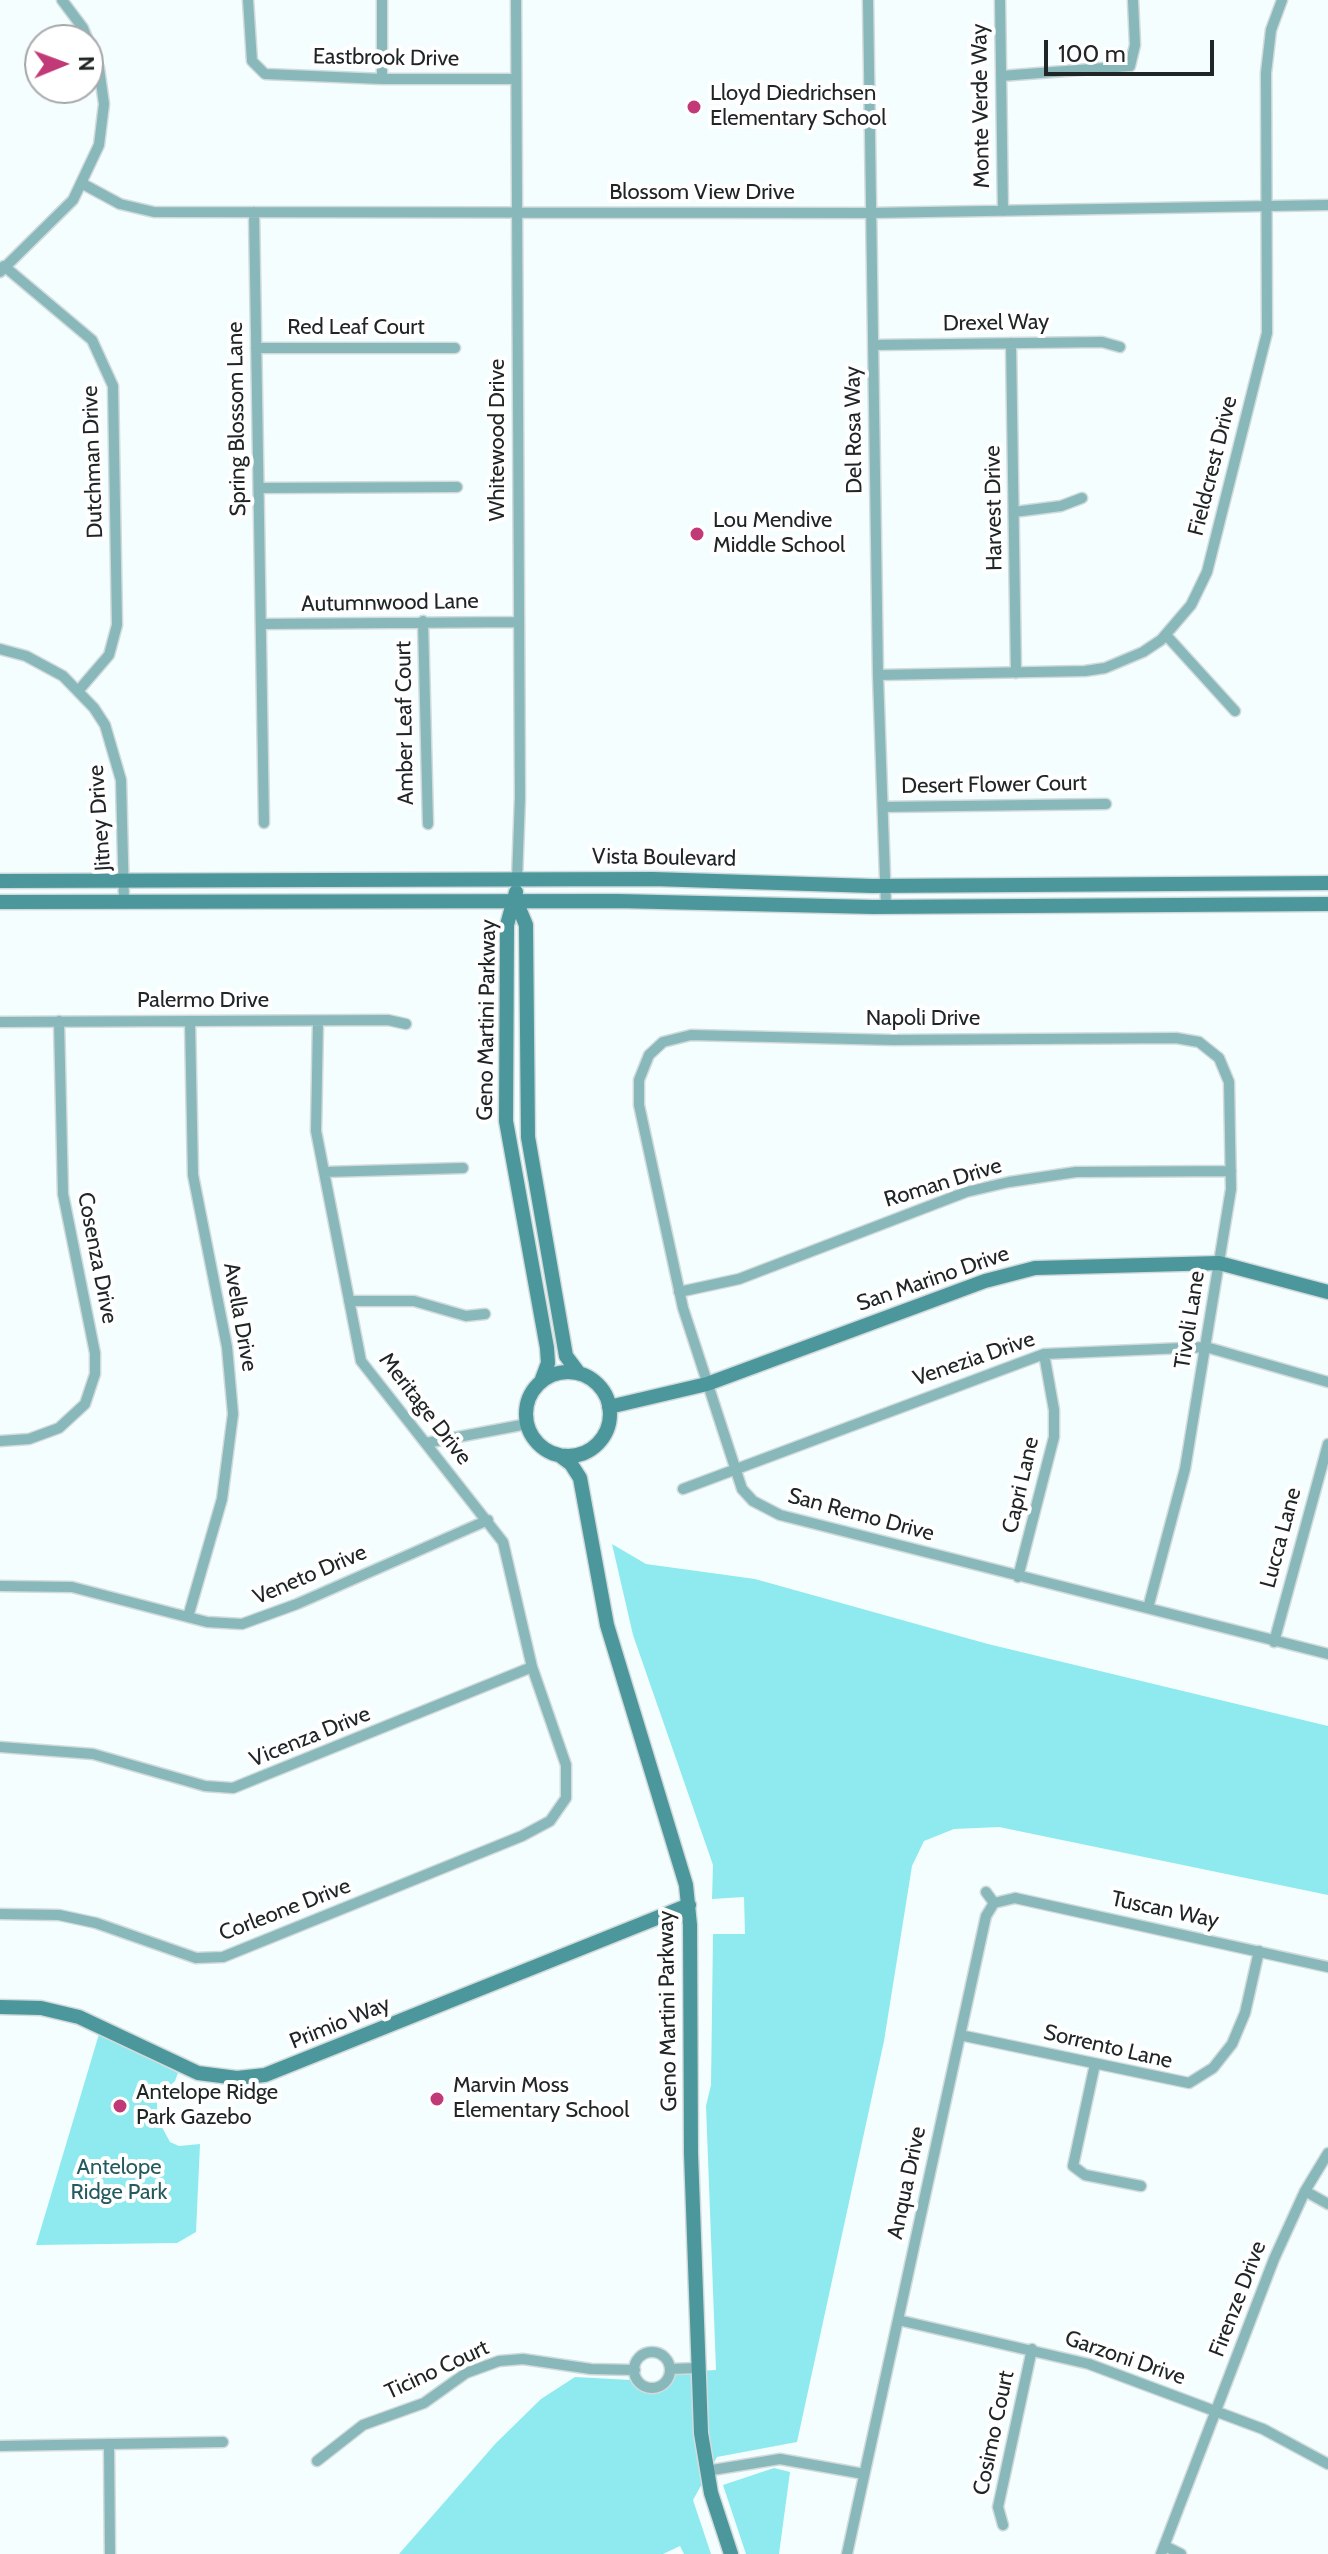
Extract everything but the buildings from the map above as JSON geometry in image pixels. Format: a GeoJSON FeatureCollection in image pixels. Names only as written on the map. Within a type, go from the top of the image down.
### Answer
{"type":"FeatureCollection","features":[{"type":"Feature","properties":{"kind":"street"},"geometry":{"type":"LineString","coordinates":[[2,269],[57,217],[83,184],[101,137],[102,85],[93,48],[62,0]]}},
{"type":"Feature","properties":{"kind":"street","name":"Eastbrook Drive"},"geometry":{"type":"LineString","coordinates":[[248,0],[249,45],[256,69],[276,76],[516,79]]}},
{"type":"Feature","properties":{"kind":"street"},"geometry":{"type":"LineString","coordinates":[[382,0],[382,79]]}},
{"type":"Feature","properties":{"kind":"street","name":"Whitewood Drive"},"geometry":{"type":"LineString","coordinates":[[516,0],[517,880]]}},
{"type":"Feature","properties":{"kind":"street","name":"Del Rosa Way"},"geometry":{"type":"LineString","coordinates":[[868,0],[878,675],[886,906]]}},
{"type":"Feature","properties":{"kind":"street","name":"Monte Verde Way"},"geometry":{"type":"LineString","coordinates":[[1000,0],[1003,211]]}},
{"type":"Feature","properties":{"kind":"street"},"geometry":{"type":"LineString","coordinates":[[1001,76],[1130,66],[1135,45],[1133,0]]}},
{"type":"Feature","properties":{"kind":"street","name":"Fieldcrest Drive"},"geometry":{"type":"LineString","coordinates":[[878,675],[1105,668],[1143,652],[1166,635],[1191,605],[1207,572],[1263,350],[1269,309],[1267,51],[1282,0]]}},
{"type":"Feature","properties":{"kind":"street","name":"Blossom View Drive"},"geometry":{"type":"LineString","coordinates":[[83,184],[137,210],[254,212],[871,213],[1328,205]]}},
{"type":"Feature","properties":{"kind":"street","name":"Spring Blossom Lane"},"geometry":{"type":"LineString","coordinates":[[254,212],[264,823]]}},
{"type":"Feature","properties":{"kind":"street","name":"Dutchman Drive"},"geometry":{"type":"LineString","coordinates":[[2,269],[92,340],[113,386],[117,625],[109,655],[79,690]]}},
{"type":"Feature","properties":{"kind":"street","name":"Drexel Way"},"geometry":{"type":"LineString","coordinates":[[873,345],[1102,342],[1120,347]]}},
{"type":"Feature","properties":{"kind":"street","name":"Harvest Drive"},"geometry":{"type":"LineString","coordinates":[[1011,343],[1016,673]]}},
{"type":"Feature","properties":{"kind":"street","name":"Red Leaf Court"},"geometry":{"type":"LineString","coordinates":[[256,348],[455,348]]}},
{"type":"Feature","properties":{"kind":"street"},"geometry":{"type":"LineString","coordinates":[[259,488],[457,487]]}},
{"type":"Feature","properties":{"kind":"street"},"geometry":{"type":"LineString","coordinates":[[1014,512],[1061,506],[1082,498]]}},
{"type":"Feature","properties":{"kind":"street","name":"Amber Leaf Court"},"geometry":{"type":"LineString","coordinates":[[423,621],[428,824]]}},
{"type":"Feature","properties":{"kind":"street","name":"Autumnwood Lane"},"geometry":{"type":"LineString","coordinates":[[261,624],[519,622]]}},
{"type":"Feature","properties":{"kind":"street"},"geometry":{"type":"LineString","coordinates":[[1166,635],[1235,711]]}},
{"type":"Feature","properties":{"kind":"street","name":"Jitney Drive"},"geometry":{"type":"LineString","coordinates":[[0,649],[45,665],[79,690],[105,725],[118,760],[123,796],[124,900]]}},
{"type":"Feature","properties":{"kind":"street","name":"Desert Flower Court"},"geometry":{"type":"LineString","coordinates":[[883,807],[1106,804]]}},
{"type":"Feature","properties":{"kind":"street"},"geometry":{"type":"LineString","coordinates":[[516,901],[517,880]]}},
{"type":"Feature","properties":{"kind":"street","name":"Vista Boulevard"},"geometry":{"type":"LineString","coordinates":[[0,881],[715,880],[885,886],[1328,883]]}},
{"type":"Feature","properties":{"kind":"street","name":"Vista Boulevard"},"geometry":{"type":"LineString","coordinates":[[0,902],[516,901],[886,906],[1328,904]]}},
{"type":"Feature","properties":{"kind":"street","name":"Geno Martini Parkway"},"geometry":{"type":"LineString","coordinates":[[516,901],[526,925],[528,1137],[566,1356],[578,1372]]}},
{"type":"Feature","properties":{"kind":"street","name":"Geno Martini Parkway"},"geometry":{"type":"LineString","coordinates":[[516,901],[507,925],[506,1121],[547,1348],[548,1363],[542,1379]]}},
{"type":"Feature","properties":{"kind":"street","name":"Palermo Drive"},"geometry":{"type":"LineString","coordinates":[[0,1022],[388,1020],[406,1024]]}},
{"type":"Feature","properties":{"kind":"street","name":"Cosenza Drive"},"geometry":{"type":"LineString","coordinates":[[0,1441],[29,1439],[59,1428],[85,1404],[95,1374],[95,1353],[63,1194],[59,1021]]}},
{"type":"Feature","properties":{"kind":"street","name":"Avella Drive"},"geometry":{"type":"LineString","coordinates":[[188,1617],[222,1499],[233,1414],[227,1347],[193,1175],[190,1021]]}},
{"type":"Feature","properties":{"kind":"street","name":"Meritage Drive"},"geometry":{"type":"LineString","coordinates":[[318,1021],[316,1131],[361,1361],[503,1542],[532,1667],[566,1765],[568,1788],[565,1801]]}},
{"type":"Feature","properties":{"kind":"street","name":"Napoli Drive"},"geometry":{"type":"LineString","coordinates":[[649,1055],[663,1042],[691,1035],[893,1040],[1176,1038],[1202,1044]]}},
{"type":"Feature","properties":{"kind":"street","name":"Tivoli Lane"},"geometry":{"type":"LineString","coordinates":[[1148,1608],[1185,1469],[1231,1171],[1229,1082],[1219,1058],[1202,1044]]}},
{"type":"Feature","properties":{"kind":"street","name":"San Remo Drive"},"geometry":{"type":"LineString","coordinates":[[649,1055],[639,1080],[639,1105],[679,1292],[742,1489],[753,1501],[780,1515],[1328,1654]]}},
{"type":"Feature","properties":{"kind":"street"},"geometry":{"type":"LineString","coordinates":[[324,1172],[463,1168]]}},
{"type":"Feature","properties":{"kind":"street","name":"Roman Drive"},"geometry":{"type":"LineString","coordinates":[[679,1292],[739,1279],[952,1197],[1009,1182],[1076,1172],[1231,1171]]}},
{"type":"Feature","properties":{"kind":"street","name":"San Marino Drive"},"geometry":{"type":"LineString","coordinates":[[609,1407],[707,1384],[985,1281],[1035,1268],[1219,1263],[1328,1292]]}},
{"type":"Feature","properties":{"kind":"street"},"geometry":{"type":"LineString","coordinates":[[349,1301],[414,1301],[466,1316],[485,1314]]}},
{"type":"Feature","properties":{"kind":"street","name":"Venezia Drive"},"geometry":{"type":"LineString","coordinates":[[683,1489],[1044,1354],[1206,1347],[1328,1382]]}},
{"type":"Feature","properties":{"kind":"street","name":"Capri Lane"},"geometry":{"type":"LineString","coordinates":[[1018,1577],[1054,1437],[1054,1410],[1044,1354]]}},
{"type":"Feature","properties":{"kind":"street"},"geometry":{"type":"LineString","coordinates":[[565,1371],[578,1372],[596,1382],[605,1393],[609,1407],[608,1429],[590,1451],[580,1478],[574,1467],[538,1443],[527,1424],[530,1397],[542,1379],[565,1371]]}},
{"type":"Feature","properties":{"kind":"street"},"geometry":{"type":"LineString","coordinates":[[426,1443],[527,1424]]}},
{"type":"Feature","properties":{"kind":"street","name":"Lucca Lane"},"geometry":{"type":"LineString","coordinates":[[1274,1642],[1328,1444]]}},
{"type":"Feature","properties":{"kind":"street"},"geometry":{"type":"LineString","coordinates":[[559,1455],[575,1456],[590,1451]]}},
{"type":"Feature","properties":{"kind":"street","name":"Geno Martini Parkway"},"geometry":{"type":"LineString","coordinates":[[580,1478],[607,1625],[677,1846],[689,1905],[691,2153],[698,2368],[706,2471],[731,2554]]}},
{"type":"Feature","properties":{"kind":"street","name":"Veneto Drive"},"geometry":{"type":"LineString","coordinates":[[0,1586],[72,1587],[229,1625],[257,1620],[488,1520]]}},
{"type":"Feature","properties":{"kind":"street","name":"Vicenza Drive"},"geometry":{"type":"LineString","coordinates":[[0,1747],[93,1754],[205,1786],[233,1788],[532,1667]]}},
{"type":"Feature","properties":{"kind":"street","name":"Corleone Drive"},"geometry":{"type":"LineString","coordinates":[[0,1914],[59,1915],[96,1923],[196,1958],[223,1957],[522,1836],[550,1821],[565,1801]]}},
{"type":"Feature","properties":{"kind":"street"},"geometry":{"type":"LineString","coordinates":[[986,1892],[994,1903]]}},
{"type":"Feature","properties":{"kind":"street","name":"Tuscan Way"},"geometry":{"type":"LineString","coordinates":[[994,1903],[1015,1898],[1328,1967]]}},
{"type":"Feature","properties":{"kind":"street","name":"Anqua Drive"},"geometry":{"type":"LineString","coordinates":[[847,2554],[986,1916],[994,1903]]}},
{"type":"Feature","properties":{"kind":"street","name":"Primio Way"},"geometry":{"type":"LineString","coordinates":[[0,2007],[41,2008],[79,2017],[198,2073],[237,2078],[265,2075],[689,1905]]}},
{"type":"Feature","properties":{"kind":"street","name":"Sorrento Lane"},"geometry":{"type":"LineString","coordinates":[[960,2035],[1175,2083],[1200,2084],[1223,2058],[1239,2031],[1259,1951]]}},
{"type":"Feature","properties":{"kind":"street"},"geometry":{"type":"LineString","coordinates":[[1095,2064],[1074,2159],[1074,2175],[1141,2186]]}},
{"type":"Feature","properties":{"kind":"street","name":"Firenze Drive"},"geometry":{"type":"LineString","coordinates":[[1163,2550],[1274,2259],[1305,2191],[1328,2153]]}},
{"type":"Feature","properties":{"kind":"street"},"geometry":{"type":"LineString","coordinates":[[1305,2191],[1328,2204]]}},
{"type":"Feature","properties":{"kind":"street","name":"Garzoni Drive"},"geometry":{"type":"LineString","coordinates":[[898,2320],[1089,2364],[1289,2441],[1328,2464]]}},
{"type":"Feature","properties":{"kind":"street","name":"Cosimo Court"},"geometry":{"type":"LineString","coordinates":[[1003,2525],[998,2507],[1032,2349]]}},
{"type":"Feature","properties":{"kind":"street"},"geometry":{"type":"LineString","coordinates":[[650,2352],[663,2356],[670,2369],[665,2382],[653,2388],[640,2383],[635,2370],[640,2357],[650,2352]]}},
{"type":"Feature","properties":{"kind":"street","name":"Ticino Court"},"geometry":{"type":"LineString","coordinates":[[317,2461],[363,2425],[424,2403],[466,2373],[499,2361],[530,2359],[591,2369],[635,2370]]}},
{"type":"Feature","properties":{"kind":"street"},"geometry":{"type":"LineString","coordinates":[[670,2369],[698,2368]]}},
{"type":"Feature","properties":{"kind":"street"},"geometry":{"type":"LineString","coordinates":[[0,2446],[223,2442]]}},
{"type":"Feature","properties":{"kind":"street"},"geometry":{"type":"LineString","coordinates":[[109,2444],[110,2554]]}},
{"type":"Feature","properties":{"kind":"street"},"geometry":{"type":"LineString","coordinates":[[706,2471],[789,2459],[864,2474]]}},
{"type":"Feature","properties":{"kind":"street"},"geometry":{"type":"LineString","coordinates":[[1163,2550],[1181,2554]]}},
{"type":"Feature","properties":{"kind":"green space"},"geometry":{"type":"Polygon","coordinates":[[[612,1544],[646,1564],[755,1579],[988,1644],[1328,1726],[1328,1895],[999,1827],[954,1829],[924,1841],[912,1866],[884,2041],[797,2442],[717,2457],[693,2500],[711,2554],[684,2554],[680,2546],[663,2554],[399,2554],[496,2443],[541,2399],[575,2377],[631,2380],[649,2391],[664,2387],[671,2372],[716,2370],[706,2106],[711,2085],[713,1934],[745,1934],[744,1897],[712,1899],[713,1865],[633,1635],[612,1544]]]}},
{"type":"Feature","properties":{"kind":"green space","name":"Antelope Ridge Park"},"geometry":{"type":"Polygon","coordinates":[[[99,2034],[178,2073],[175,2081],[157,2098],[157,2118],[170,2142],[179,2146],[200,2144],[196,2232],[177,2243],[36,2245],[99,2034]]]}},
{"type":"Feature","properties":{"kind":"green space"},"geometry":{"type":"Polygon","coordinates":[[[774,2468],[790,2472],[779,2554],[746,2554],[723,2485],[774,2468]]]}},
{"type":"Feature","properties":{"kind":"place","name":"Lloyd Diedrichsen Elementary School"},"geometry":{"type":"Point","coordinates":[694,107]}},
{"type":"Feature","properties":{"kind":"place","name":"Lou Mendive Middle School"},"geometry":{"type":"Point","coordinates":[697,534]}},
{"type":"Feature","properties":{"kind":"place","name":"Marvin Moss Elementary School"},"geometry":{"type":"Point","coordinates":[437,2099]}},
{"type":"Feature","properties":{"kind":"place","name":"Antelope Ridge Park Gazebo"},"geometry":{"type":"Point","coordinates":[120,2106]}}]}
